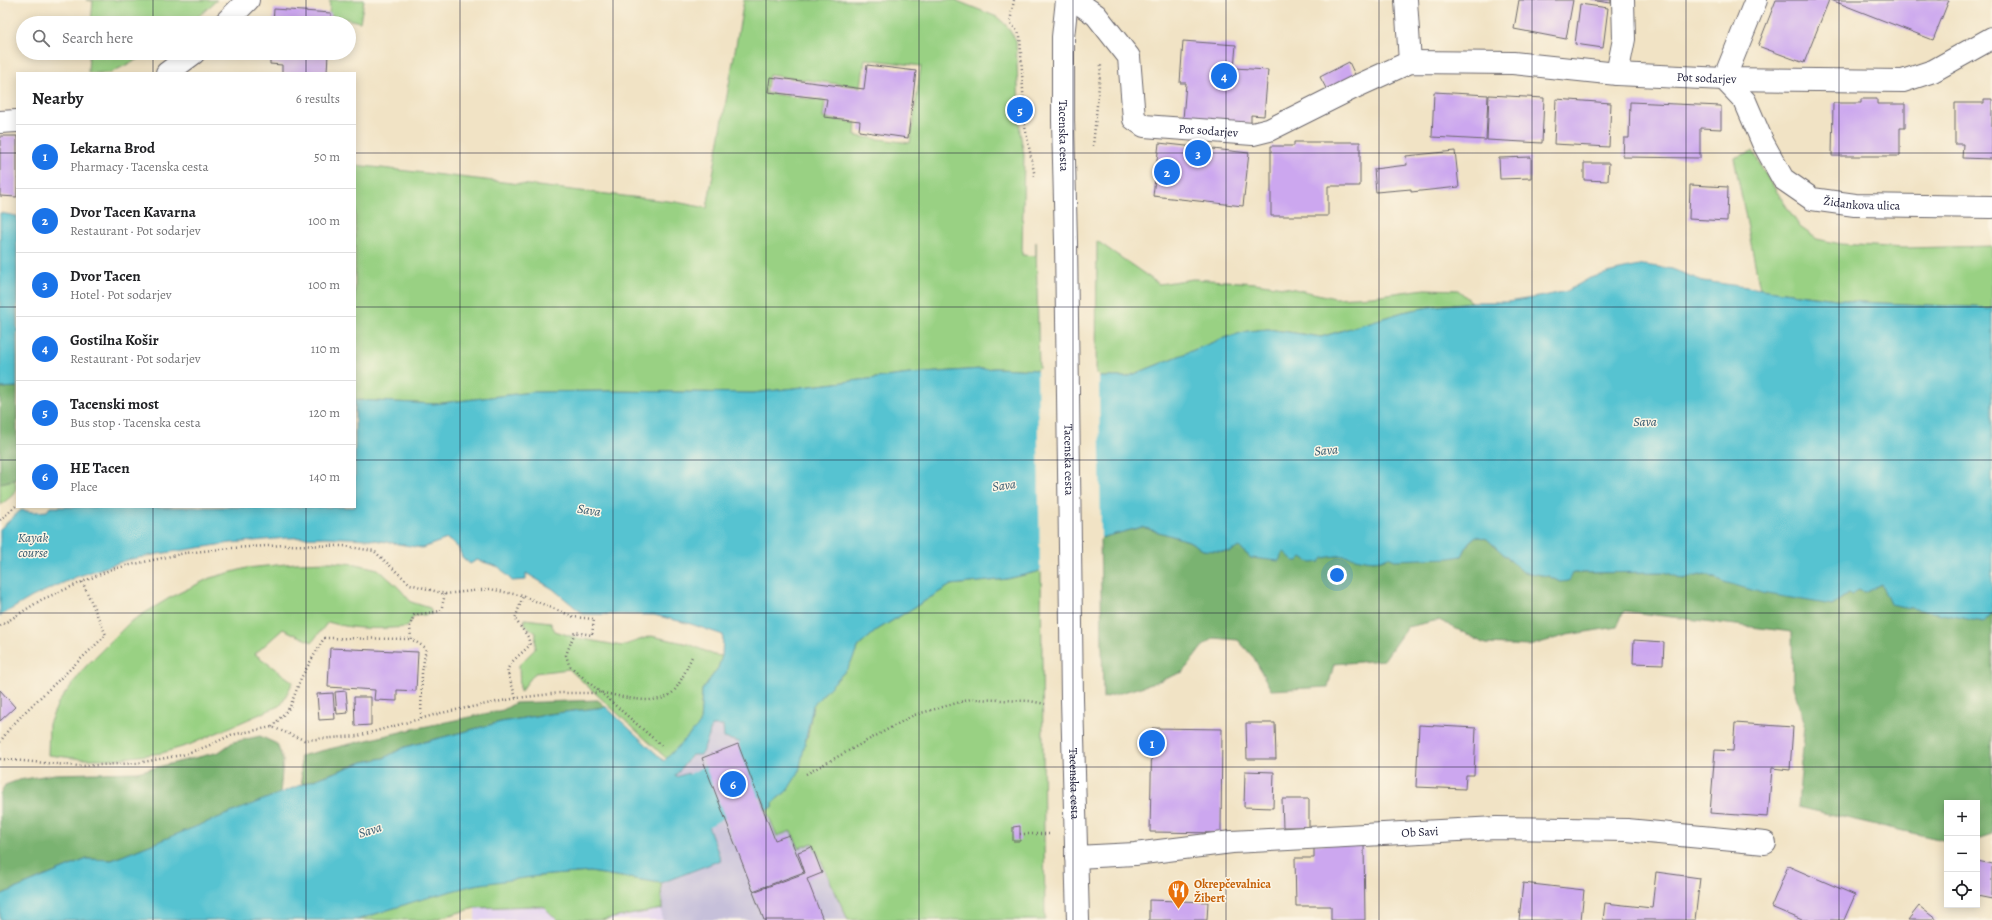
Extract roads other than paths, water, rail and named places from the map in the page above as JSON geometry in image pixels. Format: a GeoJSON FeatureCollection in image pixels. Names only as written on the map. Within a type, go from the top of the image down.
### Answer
{"type":"FeatureCollection","features":[{"type":"Feature","properties":{"kind":"street"},"geometry":{"type":"LineString","coordinates":[[232,16],[248,0]]}},
{"type":"Feature","properties":{"kind":"street","name":"Tacenska cesta"},"geometry":{"type":"LineString","coordinates":[[1067,0],[1063,37],[1063,120],[1072,699],[1078,920]]}},
{"type":"Feature","properties":{"kind":"street","name":"Pot sodarjev"},"geometry":{"type":"LineString","coordinates":[[1074,0],[1096,15],[1129,57],[1134,119],[1144,126],[1253,134],[1269,130],[1355,87],[1410,62],[1513,64],[1617,74],[1724,79],[1903,81],[1933,71],[1992,38]]}},
{"type":"Feature","properties":{"kind":"street"},"geometry":{"type":"LineString","coordinates":[[1406,0],[1410,62]]}},
{"type":"Feature","properties":{"kind":"street"},"geometry":{"type":"LineString","coordinates":[[1617,74],[1624,39],[1623,0]]}},
{"type":"Feature","properties":{"kind":"street"},"geometry":{"type":"LineString","coordinates":[[1724,79],[1756,0]]}},
{"type":"Feature","properties":{"kind":"street"},"geometry":{"type":"LineString","coordinates":[[168,72],[185,60]]}},
{"type":"Feature","properties":{"kind":"street","name":"Židankova ulica"},"geometry":{"type":"LineString","coordinates":[[1724,79],[1745,102],[1763,143],[1783,179],[1812,199],[1855,205],[1992,207]]}},
{"type":"Feature","properties":{"kind":"street"},"geometry":{"type":"LineString","coordinates":[[0,122],[16,121]]}},
{"type":"Feature","properties":{"kind":"street","name":"Ob Savi"},"geometry":{"type":"LineString","coordinates":[[1076,857],[1135,854],[1232,842],[1496,828],[1627,830],[1765,843]]}},
{"type":"Feature","properties":{"kind":"water"},"geometry":{"type":"Polygon","coordinates":[[[0,213],[16,216],[16,387],[0,388],[0,213]]]}},
{"type":"Feature","properties":{"kind":"water","name":"Sava"},"geometry":{"type":"Polygon","coordinates":[[[1644,265],[1672,269],[1703,281],[1860,302],[1992,308],[1992,612],[1983,622],[1890,604],[1881,584],[1865,592],[1857,590],[1852,595],[1848,594],[1832,605],[1762,593],[1724,582],[1705,574],[1683,579],[1665,572],[1573,573],[1569,581],[1560,582],[1548,576],[1523,572],[1487,539],[1476,536],[1469,542],[1462,556],[1450,558],[1395,560],[1388,557],[1372,561],[1340,556],[1323,558],[1320,562],[1311,563],[1302,557],[1298,561],[1294,561],[1283,551],[1279,561],[1251,558],[1239,547],[1230,552],[1203,550],[1189,541],[1142,527],[1100,538],[1041,571],[1007,579],[951,585],[877,630],[859,646],[848,668],[813,705],[799,772],[787,791],[773,802],[773,807],[766,810],[749,754],[752,730],[748,730],[743,743],[724,738],[723,726],[711,726],[709,736],[701,755],[692,755],[675,776],[688,773],[721,860],[661,883],[590,872],[539,876],[474,885],[416,901],[357,920],[0,920],[0,895],[87,859],[112,860],[303,784],[363,762],[384,758],[405,747],[501,722],[541,715],[606,707],[664,761],[700,724],[702,690],[718,668],[722,656],[723,635],[691,624],[654,615],[583,614],[553,589],[526,573],[526,580],[512,581],[499,567],[477,560],[470,564],[462,557],[458,547],[447,539],[422,548],[369,539],[325,537],[286,538],[231,543],[158,554],[127,560],[76,577],[32,597],[0,616],[0,529],[21,510],[33,512],[47,511],[49,508],[356,508],[356,400],[434,404],[532,392],[608,391],[753,393],[910,374],[995,368],[1039,370],[1096,377],[1127,377],[1221,339],[1248,331],[1268,329],[1321,337],[1403,312],[1429,307],[1472,302],[1508,302],[1567,291],[1590,278],[1644,265]]]}},
{"type":"Feature","properties":{"kind":"waterway","name":"Sava"},"geometry":{"type":"LineString","coordinates":[[626,808],[669,813],[698,801],[759,767],[771,739],[774,698]]}},
{"type":"Feature","properties":{"kind":"place","name":"Gostilna Košir"},"geometry":{"type":"Point","coordinates":[1224,76]}},
{"type":"Feature","properties":{"kind":"place","name":"Tacenski most"},"geometry":{"type":"Point","coordinates":[1020,110]}},
{"type":"Feature","properties":{"kind":"place","name":"Dvor Tacen"},"geometry":{"type":"Point","coordinates":[1198,153]}},
{"type":"Feature","properties":{"kind":"place","name":"Dvor Tacen Kavarna"},"geometry":{"type":"Point","coordinates":[1167,172]}},
{"type":"Feature","properties":{"kind":"place","name":"Lekarna Brod"},"geometry":{"type":"Point","coordinates":[1152,743]}},
{"type":"Feature","properties":{"kind":"place","name":"HE Tacen"},"geometry":{"type":"Point","coordinates":[733,784]}},
{"type":"Feature","properties":{"kind":"place","name":"Okrepčevalnica Žibert"},"geometry":{"type":"Point","coordinates":[1178,910]}},
{"type":"Feature","properties":{"kind":"water label","name":"Kayak course"},"geometry":{"type":"Point","coordinates":[33,544]}}]}
